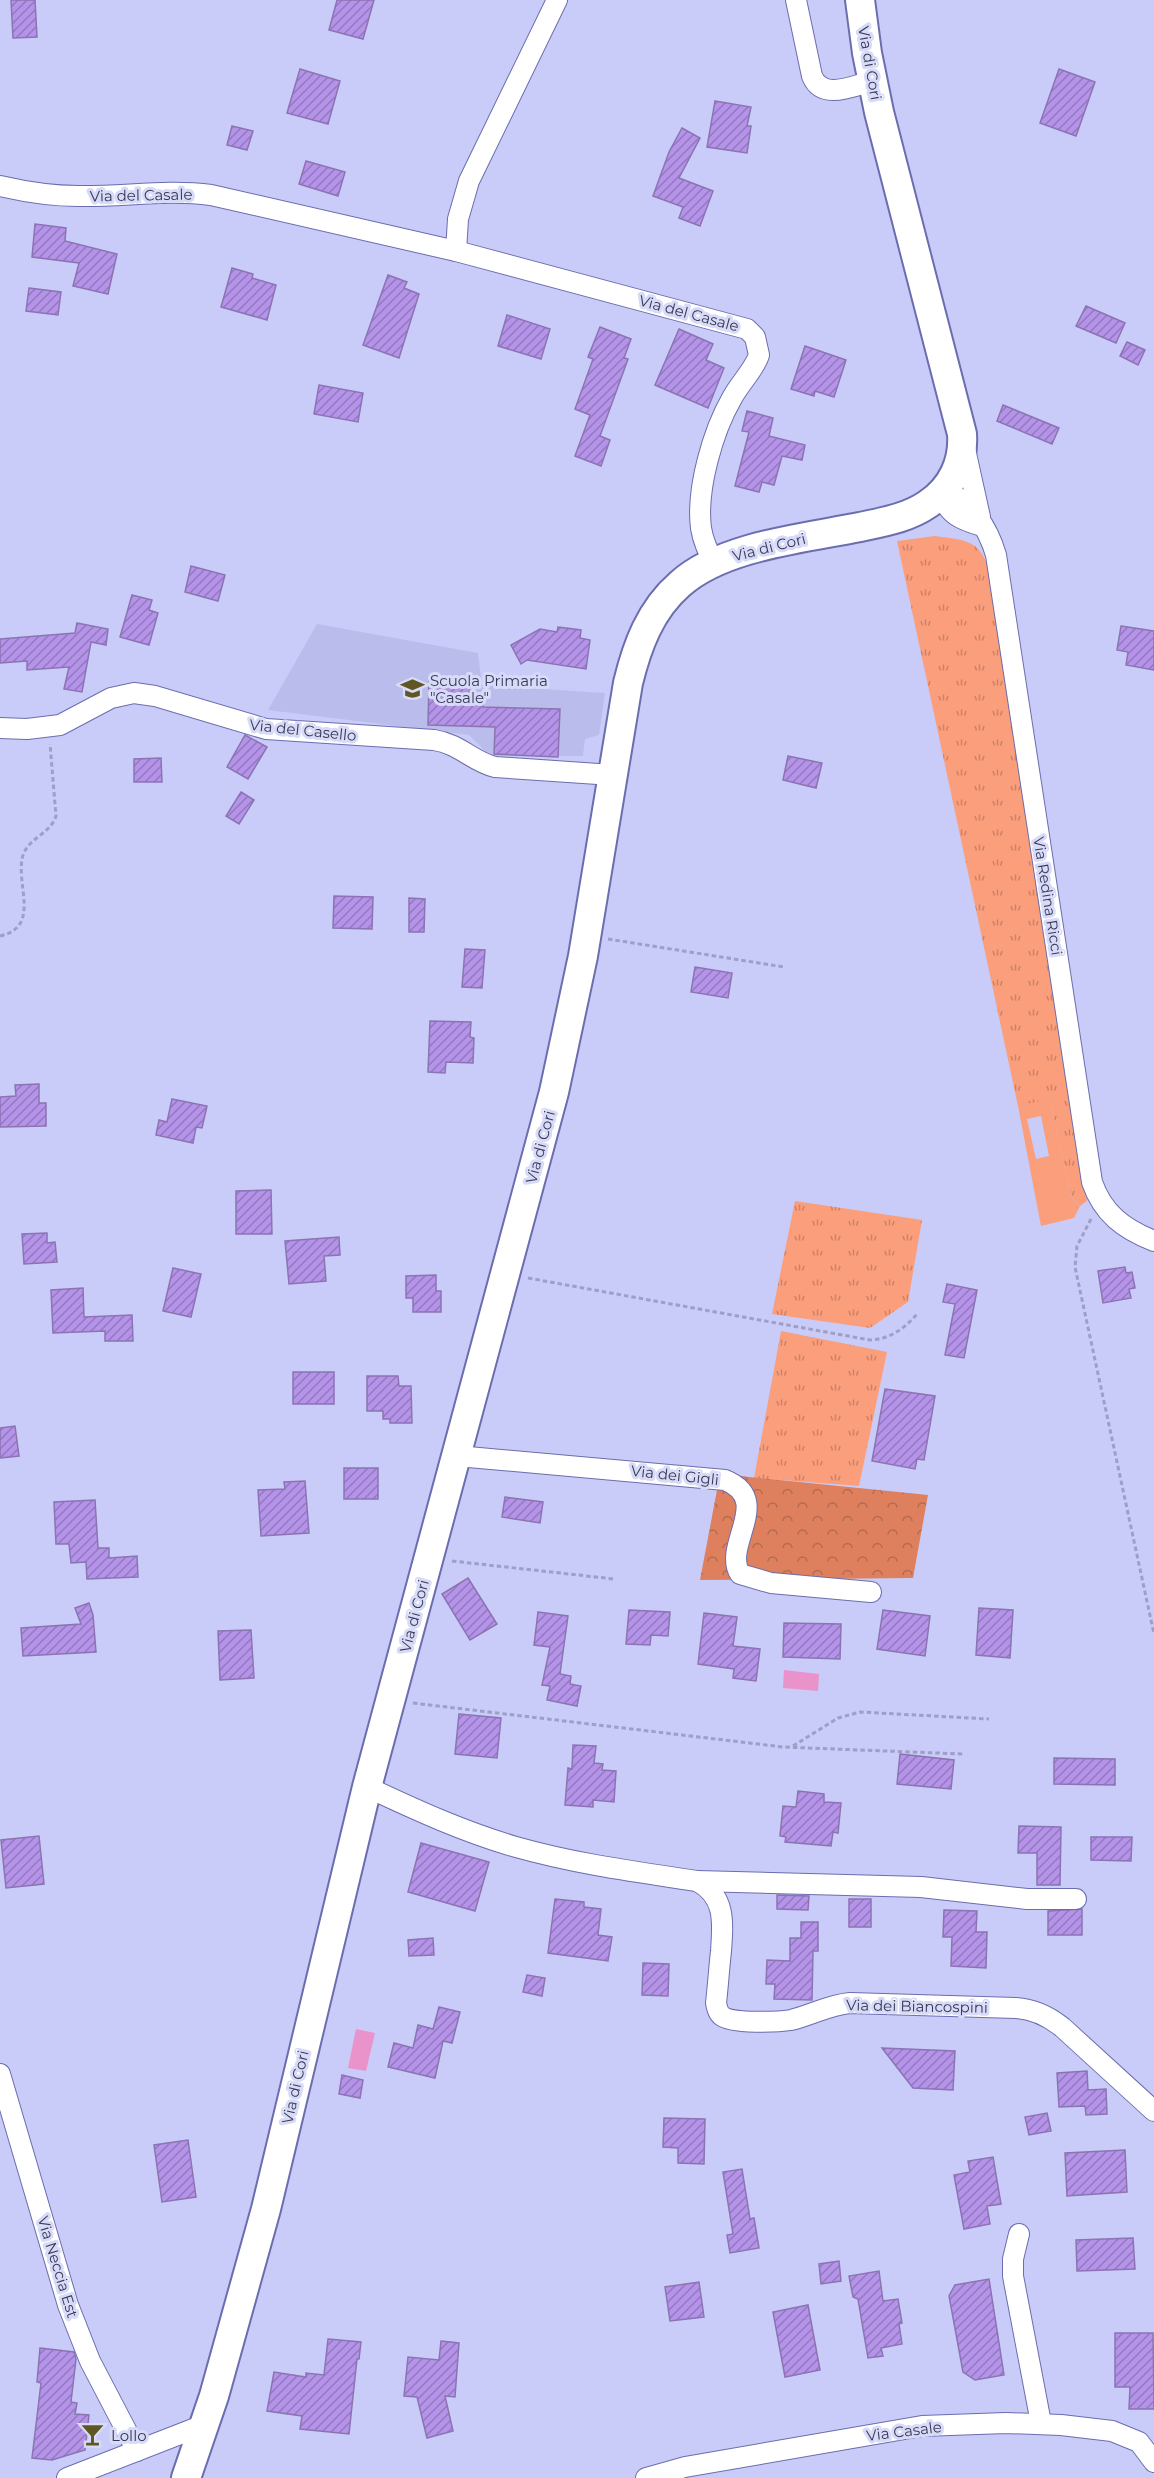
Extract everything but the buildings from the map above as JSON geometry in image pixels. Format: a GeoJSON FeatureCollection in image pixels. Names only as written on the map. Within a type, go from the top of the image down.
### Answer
{"type":"FeatureCollection","features":[{"type":"Feature","properties":{"kind":"main road","name":"Via di Cori"},"geometry":{"type":"LineString","coordinates":[[186,2478],[206,2424],[275,2174],[367,1787],[565,1049],[587,936],[634,658],[644,632],[655,613],[674,589],[688,577],[714,563],[746,551],[909,514],[929,504],[942,493],[951,482],[958,467],[962,452],[962,434],[872,81],[860,0]]}},
{"type":"Feature","properties":{"kind":"street"},"geometry":{"type":"LineString","coordinates":[[456,251],[458,219],[469,181],[557,0]]}},
{"type":"Feature","properties":{"kind":"street"},"geometry":{"type":"LineString","coordinates":[[796,0],[812,76],[817,85],[833,91],[872,81]]}},
{"type":"Feature","properties":{"kind":"street","name":"Via del Casale"},"geometry":{"type":"LineString","coordinates":[[0,186],[33,193],[69,196],[163,192],[211,195],[456,251],[742,327],[752,332],[758,342],[759,355],[725,411],[712,445],[704,482],[700,522],[705,544],[714,563]]}},
{"type":"Feature","properties":{"kind":"street"},"geometry":{"type":"LineString","coordinates":[[962,434],[972,523]]}},
{"type":"Feature","properties":{"kind":"street"},"geometry":{"type":"LineString","coordinates":[[942,493],[950,510],[972,523]]}},
{"type":"Feature","properties":{"kind":"street"},"geometry":{"type":"LineString","coordinates":[[909,514],[936,515],[972,523]]}},
{"type":"Feature","properties":{"kind":"street","name":"Via Redina Ricci"},"geometry":{"type":"LineString","coordinates":[[972,523],[996,555],[1092,1182],[1101,1202],[1116,1221],[1154,1241]]}},
{"type":"Feature","properties":{"kind":"street","name":"Via del Casello"},"geometry":{"type":"LineString","coordinates":[[0,728],[48,727],[67,723],[111,698],[134,693],[149,695],[266,729],[434,740],[460,748],[482,762],[495,767],[613,775]]}},
{"type":"Feature","properties":{"kind":"street","name":"Via dei Gigli"},"geometry":{"type":"LineString","coordinates":[[457,1456],[725,1480],[741,1489],[746,1500],[745,1518],[736,1562],[740,1574],[771,1583],[871,1592]]}},
{"type":"Feature","properties":{"kind":"street"},"geometry":{"type":"LineString","coordinates":[[367,1787],[450,1825],[516,1847],[574,1861],[697,1881],[945,1889],[1027,1899],[1076,1899]]}},
{"type":"Feature","properties":{"kind":"street","name":"Via dei Biancospini"},"geometry":{"type":"LineString","coordinates":[[697,1881],[714,1894],[722,1910],[723,1926],[717,2003],[722,2016],[733,2019],[783,2021],[802,2017],[829,2006],[850,2003],[1032,2010],[1062,2026],[1154,2110]]}},
{"type":"Feature","properties":{"kind":"street","name":"Via Neccia Est"},"geometry":{"type":"LineString","coordinates":[[0,2074],[70,2311],[90,2361],[137,2451]]}},
{"type":"Feature","properties":{"kind":"street"},"geometry":{"type":"LineString","coordinates":[[1019,2234],[1012,2259],[1013,2276],[1041,2423]]}},
{"type":"Feature","properties":{"kind":"street","name":"Via Casale"},"geometry":{"type":"LineString","coordinates":[[646,2478],[685,2467],[922,2426],[1041,2423],[1119,2432],[1139,2442],[1154,2462]]}},
{"type":"Feature","properties":{"kind":"street"},"geometry":{"type":"LineString","coordinates":[[67,2478],[206,2424]]}},
{"type":"Feature","properties":{"kind":"path"},"geometry":{"type":"LineString","coordinates":[[0,936],[11,933],[20,925],[24,911],[21,872],[24,852],[30,843],[52,824],[56,816],[48,727]]}},
{"type":"Feature","properties":{"kind":"path"},"geometry":{"type":"LineString","coordinates":[[587,936],[784,967]]}},
{"type":"Feature","properties":{"kind":"path"},"geometry":{"type":"LineString","coordinates":[[1101,1202],[1077,1246],[1075,1267],[1154,1634]]}},
{"type":"Feature","properties":{"kind":"path"},"geometry":{"type":"LineString","coordinates":[[506,1274],[870,1340],[885,1338],[900,1331],[917,1314]]}},
{"type":"Feature","properties":{"kind":"path"},"geometry":{"type":"LineString","coordinates":[[429,1559],[614,1579]]}},
{"type":"Feature","properties":{"kind":"path"},"geometry":{"type":"LineString","coordinates":[[391,1701],[792,1747],[963,1754]]}},
{"type":"Feature","properties":{"kind":"path"},"geometry":{"type":"LineString","coordinates":[[792,1747],[838,1718],[860,1712],[989,1719]]}},
{"type":"Feature","properties":{"kind":"shaded area","name":"Scuola Primaria \"Casale\""},"geometry":{"type":"Polygon","coordinates":[[[317,624],[478,653],[482,685],[605,693],[599,735],[585,739],[583,756],[494,756],[486,752],[469,735],[268,710],[317,624]]]}},
{"type":"Feature","properties":{"kind":"shaded area"},"geometry":{"type":"Polygon","coordinates":[[[784,1670],[819,1674],[818,1691],[783,1688],[784,1670]]]}},
{"type":"Feature","properties":{"kind":"shaded area"},"geometry":{"type":"Polygon","coordinates":[[[356,2029],[375,2033],[366,2071],[348,2068],[356,2029]]]}},
{"type":"Feature","properties":{"kind":"green space"},"geometry":{"type":"Polygon","coordinates":[[[935,536],[968,542],[980,550],[988,567],[1087,1201],[1080,1206],[1071,1197],[1050,1100],[1018,1106],[897,541],[935,536]]]}},
{"type":"Feature","properties":{"kind":"green space"},"geometry":{"type":"Polygon","coordinates":[[[1050,1099],[1071,1197],[1080,1206],[1074,1218],[1041,1226],[1018,1106],[1050,1099]],[[1041,1116],[1027,1119],[1036,1159],[1049,1156],[1041,1116]]]}},
{"type":"Feature","properties":{"kind":"green space"},"geometry":{"type":"Polygon","coordinates":[[[795,1201],[922,1220],[908,1302],[870,1328],[772,1314],[795,1201]]]}},
{"type":"Feature","properties":{"kind":"green space"},"geometry":{"type":"Polygon","coordinates":[[[781,1331],[887,1352],[859,1486],[754,1478],[781,1331]]]}},
{"type":"Feature","properties":{"kind":"green space"},"geometry":{"type":"Polygon","coordinates":[[[720,1474],[928,1495],[913,1578],[700,1580],[720,1474]]]}},
{"type":"Feature","properties":{"kind":"place","name":"Scuola Primaria \"Casale\""},"geometry":{"type":"Point","coordinates":[412,689]}},
{"type":"Feature","properties":{"kind":"place","name":"Lollo"},"geometry":{"type":"Point","coordinates":[93,2435]}}]}
